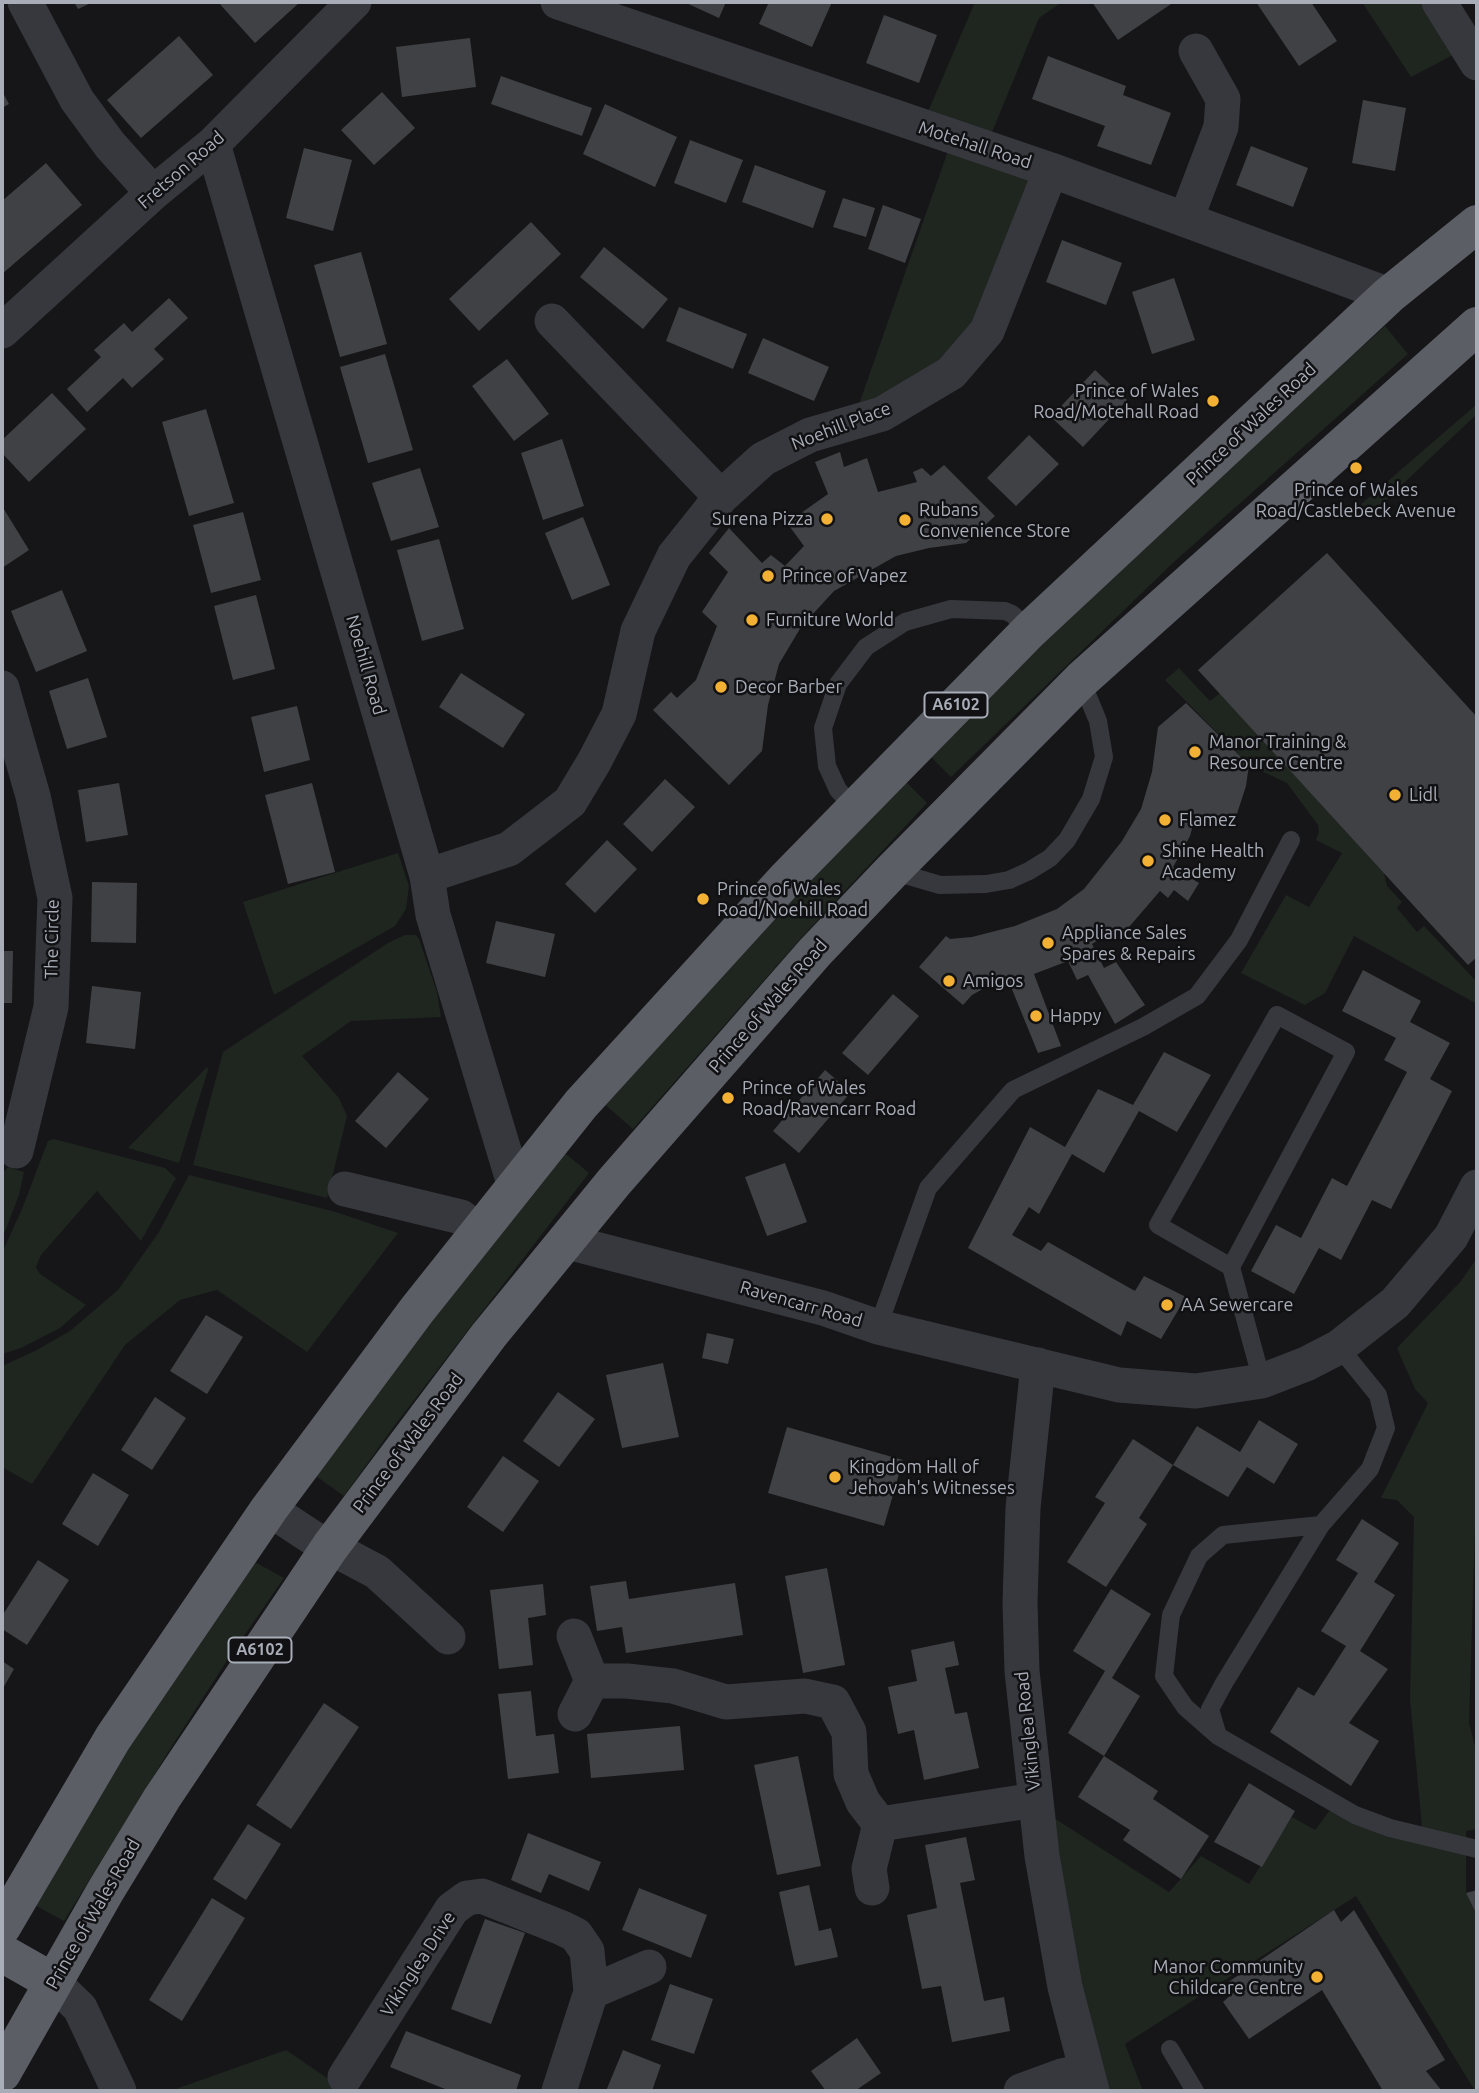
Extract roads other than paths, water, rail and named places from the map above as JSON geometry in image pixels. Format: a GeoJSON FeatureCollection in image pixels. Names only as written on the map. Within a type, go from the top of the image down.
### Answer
{"type":"FeatureCollection","features":[{"type":"Feature","properties":{"kind":"highway","name":"Prince of Wales Road"},"geometry":{"type":"LineString","coordinates":[[2,1927],[113,1738],[269,1509],[417,1310],[581,1104],[786,878],[1030,631],[1390,295],[1477,224]]}},
{"type":"Feature","properties":{"kind":"highway","name":"Prince of Wales Road"},"geometry":{"type":"LineString","coordinates":[[2,2073],[52,1982],[162,1798],[330,1546],[418,1427],[564,1241],[815,952],[1081,680],[1477,326]]}},
{"type":"Feature","properties":{"kind":"highway"},"geometry":{"type":"LineString","coordinates":[[2,1953],[52,1982]]}},
{"type":"Feature","properties":{"kind":"street"},"geometry":{"type":"LineString","coordinates":[[25,2],[77,100],[110,145],[153,193]]}},
{"type":"Feature","properties":{"kind":"street","name":"Fretson Road"},"geometry":{"type":"LineString","coordinates":[[3,328],[153,193],[213,144],[354,2]]}},
{"type":"Feature","properties":{"kind":"street","name":"Motehall Road"},"geometry":{"type":"LineString","coordinates":[[559,2],[1051,170],[1390,295]]}},
{"type":"Feature","properties":{"kind":"street"},"geometry":{"type":"LineString","coordinates":[[1439,2],[1477,63]]}},
{"type":"Feature","properties":{"kind":"street"},"geometry":{"type":"LineString","coordinates":[[1186,219],[1221,127],[1223,99],[1196,51]]}},
{"type":"Feature","properties":{"kind":"street","name":"Noehill Road"},"geometry":{"type":"LineString","coordinates":[[213,144],[428,876],[433,915],[515,1187]]}},
{"type":"Feature","properties":{"kind":"street","name":"Noehill Place"},"geometry":{"type":"LineString","coordinates":[[428,876],[509,849],[570,802],[619,714],[638,631],[674,556],[721,497],[763,459],[810,435],[882,414],[951,373],[987,331],[1051,170]]}},
{"type":"Feature","properties":{"kind":"street"},"geometry":{"type":"LineString","coordinates":[[552,321],[721,497]]}},
{"type":"Feature","properties":{"kind":"street","name":"The Circle"},"geometry":{"type":"LineString","coordinates":[[2,688],[33,796],[55,898],[51,1007],[13,1107],[16,1152]]}},
{"type":"Feature","properties":{"kind":"street","name":"Ravencarr Road"},"geometry":{"type":"LineString","coordinates":[[564,1241],[823,1308],[878,1327],[1119,1385],[1196,1391],[1262,1381],[1306,1364],[1339,1347],[1395,1303],[1451,1237],[1477,1187]]}},
{"type":"Feature","properties":{"kind":"street"},"geometry":{"type":"LineString","coordinates":[[345,1189],[461,1217],[479,1231]]}},
{"type":"Feature","properties":{"kind":"street","name":"Vikinglea Road"},"geometry":{"type":"LineString","coordinates":[[1038,1365],[1023,1508],[1021,1671],[1035,1800],[1065,1987],[1089,2081]]}},
{"type":"Feature","properties":{"kind":"street"},"geometry":{"type":"LineString","coordinates":[[269,1509],[377,1572],[448,1637]]}},
{"type":"Feature","properties":{"kind":"street"},"geometry":{"type":"LineString","coordinates":[[575,1636],[592,1681],[575,1714]]}},
{"type":"Feature","properties":{"kind":"street"},"geometry":{"type":"LineString","coordinates":[[592,1681],[627,1681],[673,1686],[726,1702],[805,1696],[833,1702],[849,1732],[851,1774],[863,1802],[880,1824]]}},
{"type":"Feature","properties":{"kind":"street"},"geometry":{"type":"LineString","coordinates":[[880,1824],[1035,1800]]}},
{"type":"Feature","properties":{"kind":"street"},"geometry":{"type":"LineString","coordinates":[[872,1888],[869,1868],[880,1824]]}},
{"type":"Feature","properties":{"kind":"street","name":"Vikinglea Drive"},"geometry":{"type":"LineString","coordinates":[[345,2077],[452,1909],[467,1898],[482,1896],[551,1922],[576,1936],[587,1951],[591,1992],[559,2091]]}},
{"type":"Feature","properties":{"kind":"street"},"geometry":{"type":"LineString","coordinates":[[591,1992],[649,1967]]}},
{"type":"Feature","properties":{"kind":"street"},"geometry":{"type":"LineString","coordinates":[[52,1982],[80,2008],[119,2091]]}},
{"type":"Feature","properties":{"kind":"street"},"geometry":{"type":"LineString","coordinates":[[1021,2091],[1062,2076],[1089,2081]]}},
{"type":"Feature","properties":{"kind":"lane"},"geometry":{"type":"LineString","coordinates":[[854,807],[838,790],[827,766],[823,728],[838,684],[866,647],[905,622],[951,609],[1005,611],[1030,631]]}},
{"type":"Feature","properties":{"kind":"lane"},"geometry":{"type":"LineString","coordinates":[[892,871],[940,885],[986,884],[1009,880],[1050,858],[1068,840],[1091,799],[1104,757],[1098,721],[1081,680]]}},
{"type":"Feature","properties":{"kind":"lane"},"geometry":{"type":"LineString","coordinates":[[878,1327],[928,1188],[1013,1090],[1143,1027],[1197,996],[1239,940],[1291,841]]}},
{"type":"Feature","properties":{"kind":"lane"},"geometry":{"type":"LineString","coordinates":[[1231,1267],[1158,1225],[1278,1015],[1346,1052],[1231,1267],[1262,1381]]}},
{"type":"Feature","properties":{"kind":"lane"},"geometry":{"type":"LineString","coordinates":[[1218,1736],[1210,1709],[1223,1683],[1321,1525],[1370,1469],[1386,1428],[1378,1395],[1339,1347]]}},
{"type":"Feature","properties":{"kind":"lane"},"geometry":{"type":"LineString","coordinates":[[1321,1525],[1223,1535],[1199,1556],[1171,1615],[1164,1676],[1185,1707],[1218,1736],[1355,1815],[1390,1828],[1474,1849]]}},
{"type":"Feature","properties":{"kind":"lane"},"geometry":{"type":"LineString","coordinates":[[1170,2049],[1195,2091]]}},
{"type":"Feature","properties":{"kind":"place","name":"Prince of Wales Road/Motehall Road"},"geometry":{"type":"Point","coordinates":[1213,401]}},
{"type":"Feature","properties":{"kind":"place","name":"Prince of Wales Road/Castlebeck Avenue"},"geometry":{"type":"Point","coordinates":[1356,468]}},
{"type":"Feature","properties":{"kind":"place","name":"Surena Pizza"},"geometry":{"type":"Point","coordinates":[827,519]}},
{"type":"Feature","properties":{"kind":"place","name":"Rubans Convenience Store"},"geometry":{"type":"Point","coordinates":[905,520]}},
{"type":"Feature","properties":{"kind":"place","name":"Prince of Vapez"},"geometry":{"type":"Point","coordinates":[768,576]}},
{"type":"Feature","properties":{"kind":"place","name":"Furniture World"},"geometry":{"type":"Point","coordinates":[752,620]}},
{"type":"Feature","properties":{"kind":"place","name":"Decor Barber"},"geometry":{"type":"Point","coordinates":[721,687]}},
{"type":"Feature","properties":{"kind":"place","name":"Manor Training & Resource Centre"},"geometry":{"type":"Point","coordinates":[1195,752]}},
{"type":"Feature","properties":{"kind":"place","name":"Lidl"},"geometry":{"type":"Point","coordinates":[1395,795]}},
{"type":"Feature","properties":{"kind":"place","name":"Flamez"},"geometry":{"type":"Point","coordinates":[1165,820]}},
{"type":"Feature","properties":{"kind":"place","name":"Shine Health Academy"},"geometry":{"type":"Point","coordinates":[1148,861]}},
{"type":"Feature","properties":{"kind":"place","name":"Prince of Wales Road/Noehill Road"},"geometry":{"type":"Point","coordinates":[703,899]}},
{"type":"Feature","properties":{"kind":"place","name":"Appliance Sales Spares & Repairs"},"geometry":{"type":"Point","coordinates":[1048,943]}},
{"type":"Feature","properties":{"kind":"place","name":"Amigos"},"geometry":{"type":"Point","coordinates":[949,981]}},
{"type":"Feature","properties":{"kind":"place","name":"Happy"},"geometry":{"type":"Point","coordinates":[1036,1016]}},
{"type":"Feature","properties":{"kind":"place","name":"Prince of Wales Road/Ravencarr Road"},"geometry":{"type":"Point","coordinates":[728,1098]}},
{"type":"Feature","properties":{"kind":"place","name":"AA Sewercare"},"geometry":{"type":"Point","coordinates":[1167,1305]}},
{"type":"Feature","properties":{"kind":"place","name":"Kingdom Hall of Jehovah's Witnesses"},"geometry":{"type":"Point","coordinates":[835,1477]}},
{"type":"Feature","properties":{"kind":"place","name":"Manor Community Childcare Centre"},"geometry":{"type":"Point","coordinates":[1317,1977]}}]}
